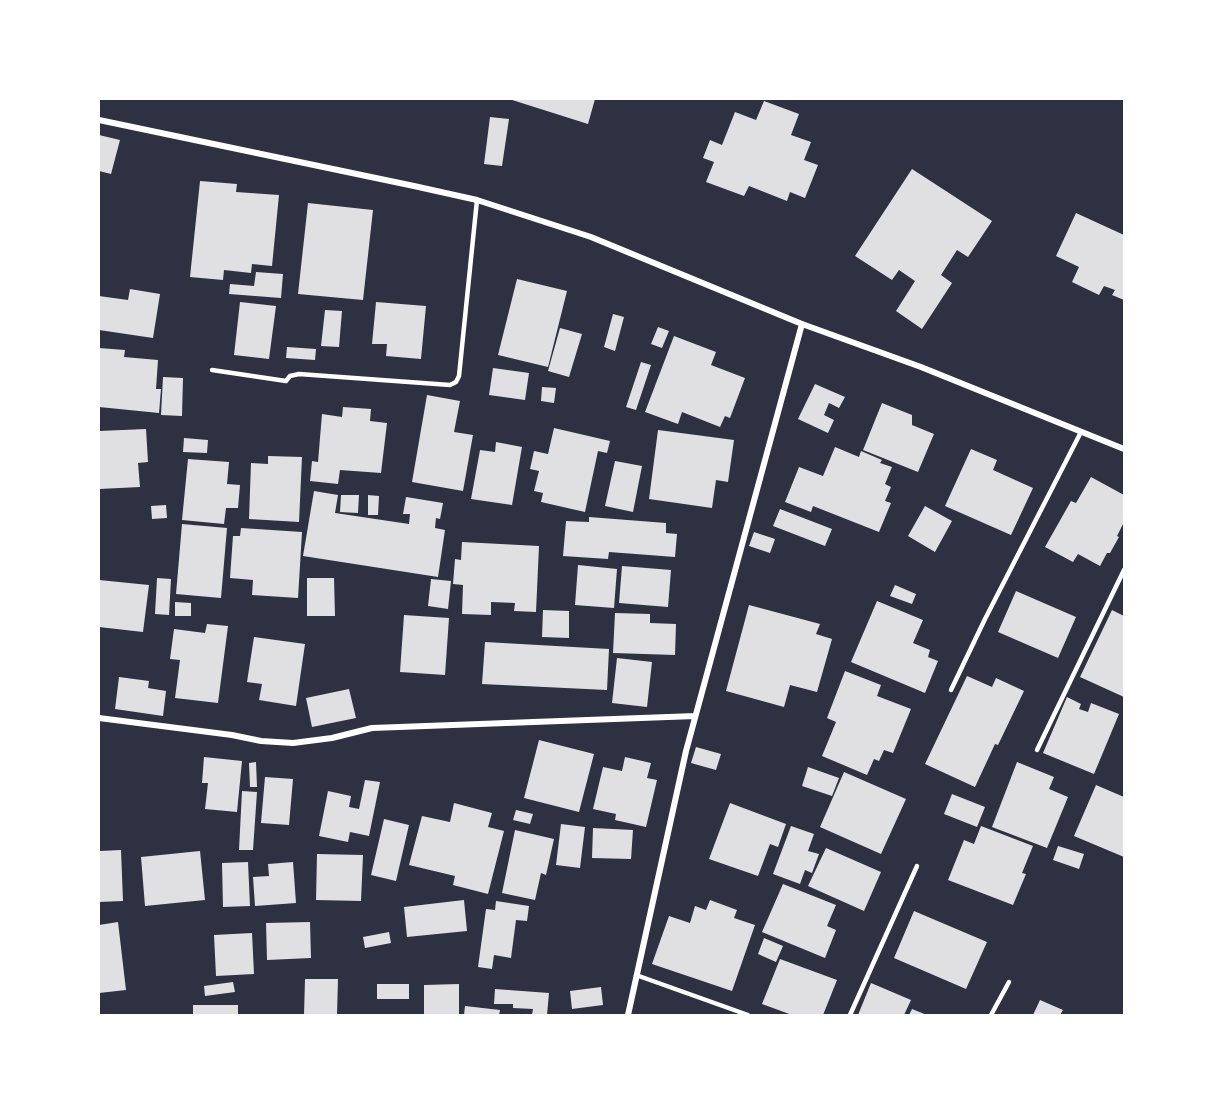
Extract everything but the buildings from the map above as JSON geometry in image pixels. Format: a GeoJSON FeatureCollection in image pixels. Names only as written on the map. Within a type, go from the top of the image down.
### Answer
{"type":"FeatureCollection","features":[{"type":"Feature","properties":{"kind":"street"},"geometry":{"type":"LineString","coordinates":[[99,120],[477,200],[591,237],[802,324],[921,367],[1124,449]]}},
{"type":"Feature","properties":{"kind":"street"},"geometry":{"type":"LineString","coordinates":[[628,1015],[695,716],[802,324]]}},
{"type":"Feature","properties":{"kind":"street"},"geometry":{"type":"LineString","coordinates":[[99,718],[232,735],[261,741],[293,742],[332,738],[372,728],[695,716]]}},
{"type":"Feature","properties":{"kind":"lane"},"geometry":{"type":"LineString","coordinates":[[213,370],[286,381],[290,376],[299,374],[450,385],[456,382],[459,376],[477,200]]}},
{"type":"Feature","properties":{"kind":"lane"},"geometry":{"type":"LineString","coordinates":[[951,690],[1081,432]]}},
{"type":"Feature","properties":{"kind":"lane"},"geometry":{"type":"LineString","coordinates":[[1036,750],[1124,570]]}},
{"type":"Feature","properties":{"kind":"lane"},"geometry":{"type":"LineString","coordinates":[[850,1015],[917,866]]}},
{"type":"Feature","properties":{"kind":"lane"},"geometry":{"type":"LineString","coordinates":[[636,975],[748,1015]]}},
{"type":"Feature","properties":{"kind":"lane"},"geometry":{"type":"LineString","coordinates":[[991,1015],[1009,982]]}}]}
